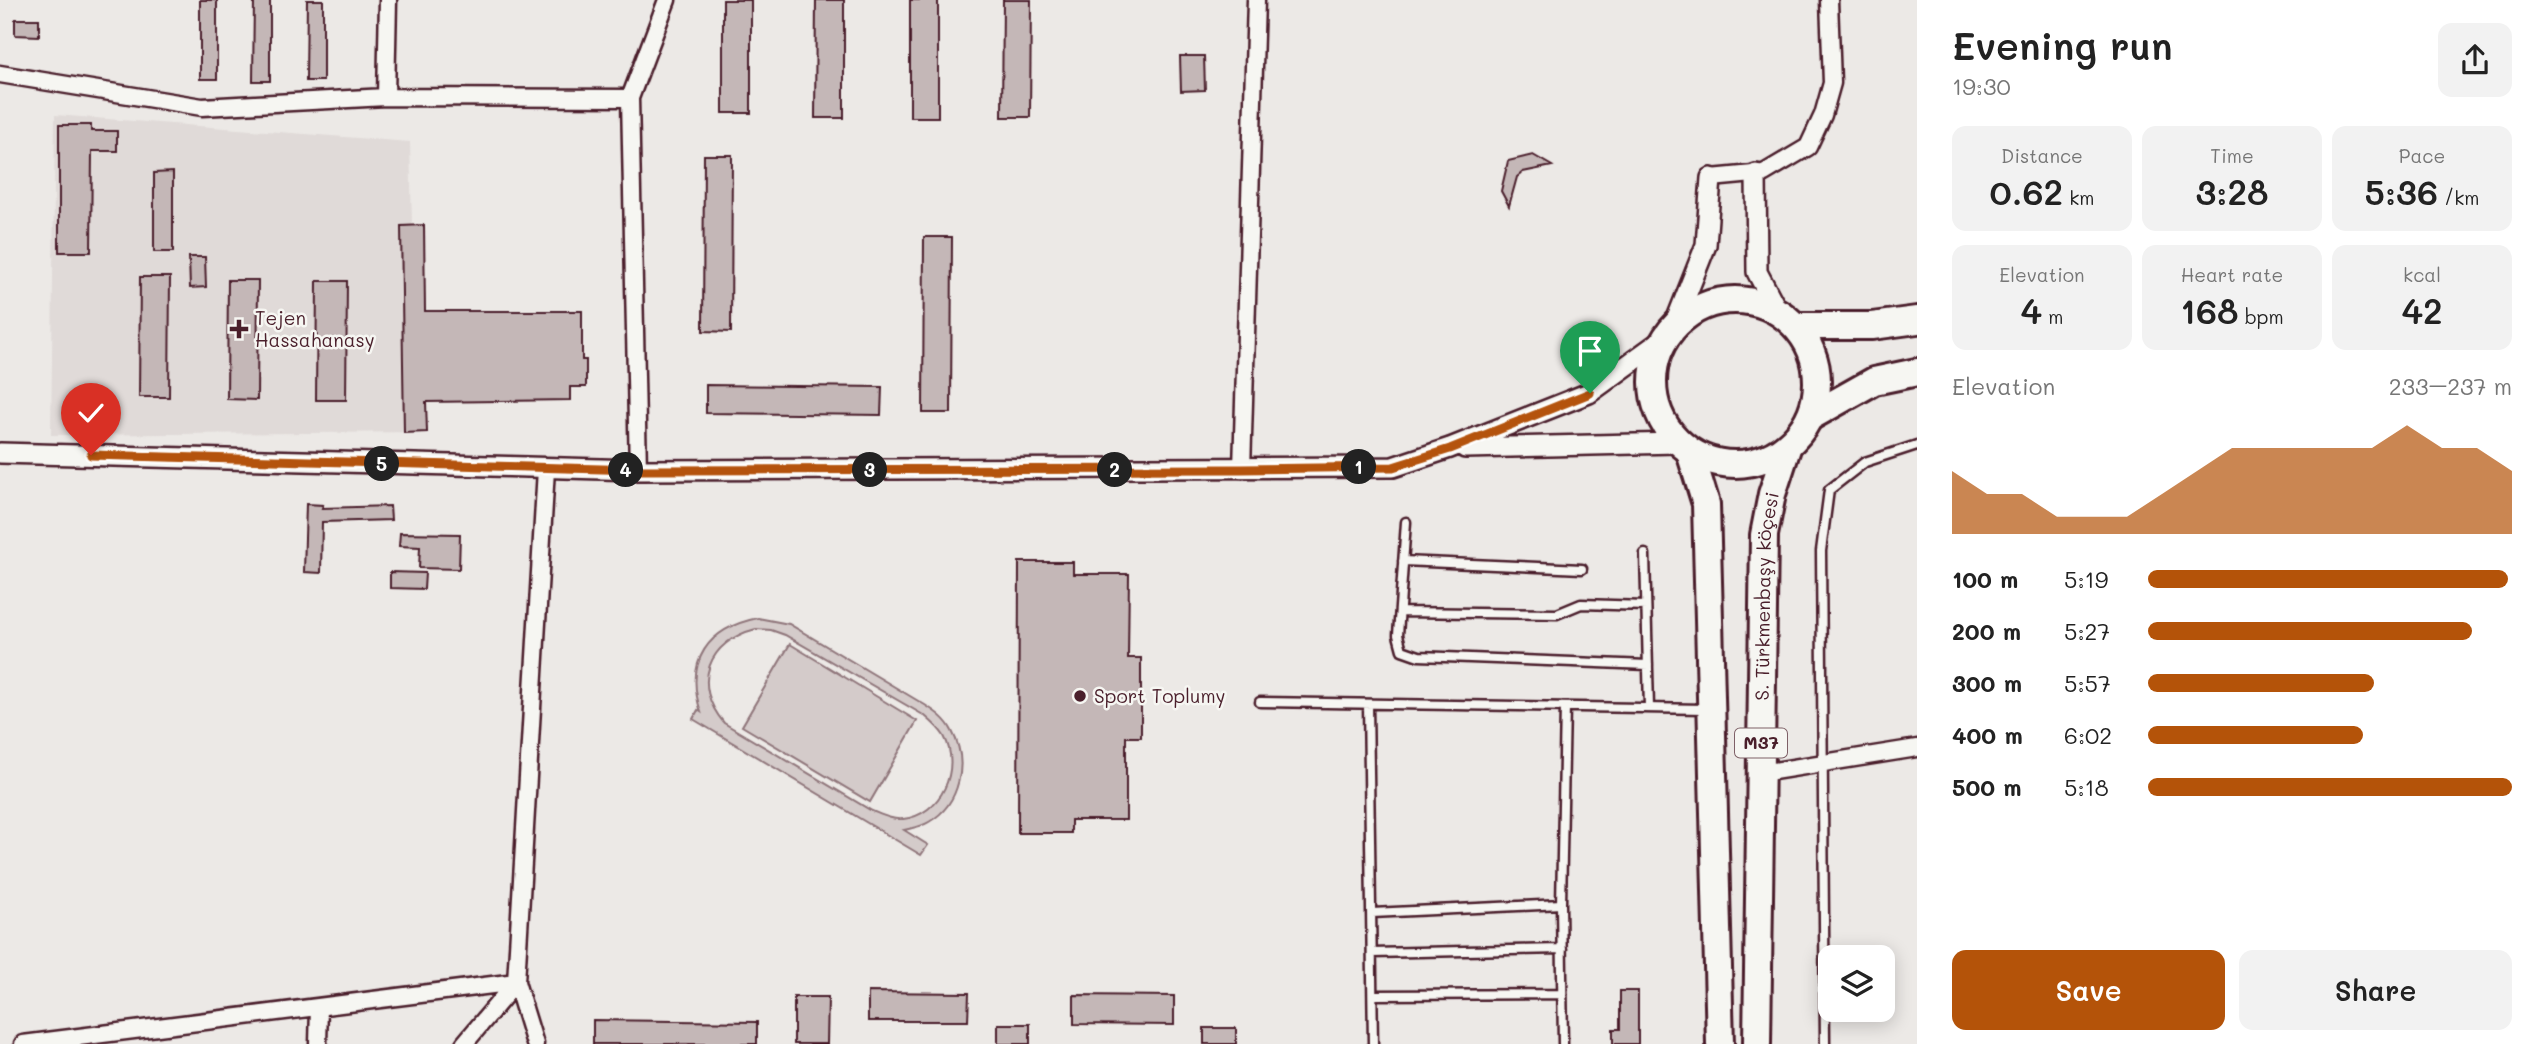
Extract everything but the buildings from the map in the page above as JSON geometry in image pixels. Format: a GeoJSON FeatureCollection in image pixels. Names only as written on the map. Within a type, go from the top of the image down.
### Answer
{"type":"FeatureCollection","features":[{"type":"Feature","properties":{"kind":"highway"},"geometry":{"type":"LineString","coordinates":[[1787,318],[1810,346],[1817,369],[1817,394],[1810,417],[1800,433],[1788,445],[1766,459],[1740,465],[1714,463],[1684,447],[1657,411],[1652,374],[1670,332],[1681,318],[1703,305],[1728,299],[1753,300],[1787,318],[1872,326],[1917,320]]}},
{"type":"Feature","properties":{"kind":"highway"},"geometry":{"type":"LineString","coordinates":[[1810,417],[1874,381],[1917,372]]}},
{"type":"Feature","properties":{"kind":"highway","name":"S. Türkmenbaşy köçesi"},"geometry":{"type":"LineString","coordinates":[[1757,1044],[1764,535],[1772,494],[1788,445]]}},
{"type":"Feature","properties":{"kind":"highway","name":"M37"},"geometry":{"type":"LineString","coordinates":[[1684,447],[1706,503],[1720,1044]]}},
{"type":"Feature","properties":{"kind":"street"},"geometry":{"type":"LineString","coordinates":[[386,97],[388,0]]}},
{"type":"Feature","properties":{"kind":"street"},"geometry":{"type":"LineString","coordinates":[[639,470],[630,98],[667,0]]}},
{"type":"Feature","properties":{"kind":"street"},"geometry":{"type":"LineString","coordinates":[[1242,469],[1256,0]]}},
{"type":"Feature","properties":{"kind":"street"},"geometry":{"type":"LineString","coordinates":[[0,453],[639,470],[1393,467],[1450,449],[1590,393],[1670,332],[1706,245],[1711,178],[1763,173],[1808,147],[1823,115],[1832,83],[1829,0]]}},
{"type":"Feature","properties":{"kind":"street"},"geometry":{"type":"LineString","coordinates":[[0,74],[202,107],[386,97],[630,98]]}},
{"type":"Feature","properties":{"kind":"street"},"geometry":{"type":"LineString","coordinates":[[1756,174],[1757,272],[1787,318]]}},
{"type":"Feature","properties":{"kind":"street"},"geometry":{"type":"LineString","coordinates":[[1450,449],[1684,447]]}},
{"type":"Feature","properties":{"kind":"street"},"geometry":{"type":"LineString","coordinates":[[535,1044],[516,982],[546,469]]}},
{"type":"Feature","properties":{"kind":"street"},"geometry":{"type":"LineString","coordinates":[[1760,773],[1917,748]]}},
{"type":"Feature","properties":{"kind":"street"},"geometry":{"type":"LineString","coordinates":[[23,1044],[516,982]]}},
{"type":"Feature","properties":{"kind":"street"},"geometry":{"type":"LineString","coordinates":[[464,1044],[516,982]]}},
{"type":"Feature","properties":{"kind":"street"},"geometry":{"type":"LineString","coordinates":[[318,1044],[319,1007]]}},
{"type":"Feature","properties":{"kind":"lane"},"geometry":{"type":"LineString","coordinates":[[1825,1044],[1821,551],[1829,490],[1865,462],[1917,445]]}},
{"type":"Feature","properties":{"kind":"lane"},"geometry":{"type":"LineString","coordinates":[[1406,522],[1398,635],[1402,650],[1419,656],[1648,665]]}},
{"type":"Feature","properties":{"kind":"lane"},"geometry":{"type":"LineString","coordinates":[[1645,554],[1649,708]]}},
{"type":"Feature","properties":{"kind":"lane"},"geometry":{"type":"LineString","coordinates":[[1403,561],[1582,569]]}},
{"type":"Feature","properties":{"kind":"lane"},"geometry":{"type":"LineString","coordinates":[[1400,612],[1557,614],[1581,604],[1646,606]]}},
{"type":"Feature","properties":{"kind":"lane"},"geometry":{"type":"LineString","coordinates":[[1261,702],[1713,709]]}},
{"type":"Feature","properties":{"kind":"lane"},"geometry":{"type":"LineString","coordinates":[[1368,704],[1373,1044]]}},
{"type":"Feature","properties":{"kind":"lane"},"geometry":{"type":"LineString","coordinates":[[1563,1044],[1561,904],[1564,707]]}},
{"type":"Feature","properties":{"kind":"lane"},"geometry":{"type":"LineString","coordinates":[[1372,913],[1561,904]]}},
{"type":"Feature","properties":{"kind":"lane"},"geometry":{"type":"LineString","coordinates":[[1372,953],[1562,949]]}},
{"type":"Feature","properties":{"kind":"lane"},"geometry":{"type":"LineString","coordinates":[[1373,995],[1561,994]]}},
{"type":"Feature","properties":{"kind":"shaded area","name":"Tejen Hassahanasy"},"geometry":{"type":"Polygon","coordinates":[[[55,115],[410,142],[412,225],[424,225],[427,432],[51,435],[55,115]]]}},
{"type":"Feature","properties":{"kind":"shaded area"},"geometry":{"type":"Polygon","coordinates":[[[758,618],[789,624],[925,705],[947,723],[960,756],[958,781],[948,805],[940,814],[926,824],[904,830],[928,845],[921,855],[693,719],[698,710],[701,712],[697,694],[698,662],[714,639],[740,623],[758,618]],[[756,629],[739,635],[726,643],[716,654],[707,679],[708,694],[724,723],[872,811],[903,819],[928,809],[944,788],[951,762],[949,749],[938,728],[925,716],[785,635],[756,629]]]}},
{"type":"Feature","properties":{"kind":"shaded area"},"geometry":{"type":"Polygon","coordinates":[[[790,644],[917,721],[870,802],[742,726],[790,644]]]}},
{"type":"Feature","properties":{"kind":"place","name":"Tejen Hassahanasy"},"geometry":{"type":"Point","coordinates":[239,329]}},
{"type":"Feature","properties":{"kind":"place","name":"Sport Toplumy"},"geometry":{"type":"Point","coordinates":[1080,696]}},
{"type":"Feature","properties":{"kind":"route"},"geometry":{"type":"LineString","coordinates":[[91,455],[639,470],[1393,467],[1450,449],[1590,393]]}}]}
